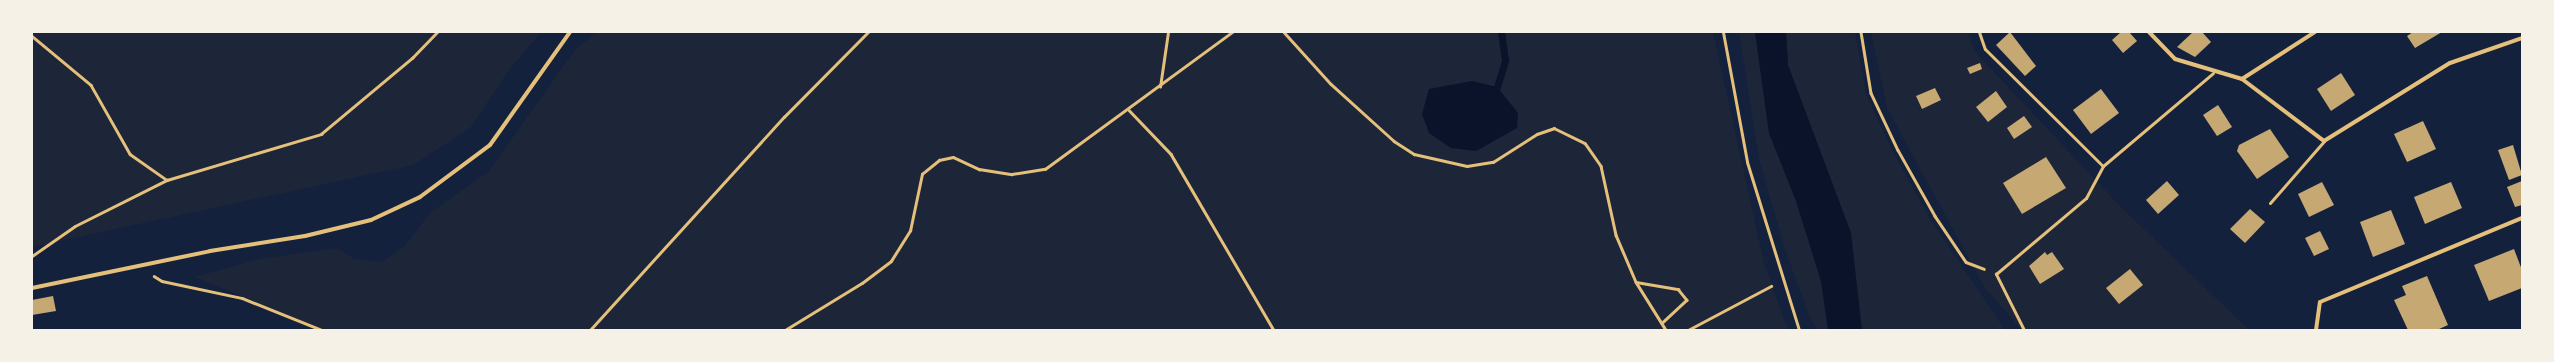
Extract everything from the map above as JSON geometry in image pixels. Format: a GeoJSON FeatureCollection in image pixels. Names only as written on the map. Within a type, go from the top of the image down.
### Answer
{"type":"FeatureCollection","features":[{"type":"Feature","properties":{"kind":"street"},"geometry":{"type":"LineString","coordinates":[[32,288],[139,266],[305,236],[371,220],[420,197],[490,145],[570,32]]}},
{"type":"Feature","properties":{"kind":"street"},"geometry":{"type":"LineString","coordinates":[[2149,32],[2175,59],[2213,73],[2242,79],[2324,140],[2450,63],[2522,38]]}},
{"type":"Feature","properties":{"kind":"street"},"geometry":{"type":"LineString","coordinates":[[2242,79],[2315,32]]}},
{"type":"Feature","properties":{"kind":"street"},"geometry":{"type":"LineString","coordinates":[[2316,330],[2320,302],[2522,218]]}},
{"type":"Feature","properties":{"kind":"lane"},"geometry":{"type":"LineString","coordinates":[[1724,32],[1747,162],[1782,280],[1799,330]]}},
{"type":"Feature","properties":{"kind":"lane"},"geometry":{"type":"LineString","coordinates":[[1979,32],[1985,48],[2103,166]]}},
{"type":"Feature","properties":{"kind":"lane"},"geometry":{"type":"LineString","coordinates":[[2024,330],[1996,274],[2086,198],[2103,166],[2213,73]]}},
{"type":"Feature","properties":{"kind":"lane"},"geometry":{"type":"LineString","coordinates":[[2270,203],[2324,140]]}},
{"type":"Feature","properties":{"kind":"path"},"geometry":{"type":"LineString","coordinates":[[32,32],[33,37],[91,85],[130,154],[167,180]]}},
{"type":"Feature","properties":{"kind":"path"},"geometry":{"type":"LineString","coordinates":[[32,256],[76,226],[167,180],[321,134],[412,58],[437,32]]}},
{"type":"Feature","properties":{"kind":"path"},"geometry":{"type":"LineString","coordinates":[[590,330],[784,117],[868,32]]}},
{"type":"Feature","properties":{"kind":"path"},"geometry":{"type":"LineString","coordinates":[[1160,87],[1168,32]]}},
{"type":"Feature","properties":{"kind":"path"},"geometry":{"type":"LineString","coordinates":[[785,330],[862,283],[891,261],[910,231],[922,174],[939,160],[953,157],[979,169],[1012,174],[1045,169],[1129,110],[1232,32]]}},
{"type":"Feature","properties":{"kind":"path"},"geometry":{"type":"LineString","coordinates":[[1284,32],[1331,84],[1394,141],[1414,154],[1467,166],[1493,162],[1537,134],[1554,128],[1585,143],[1601,166],[1616,235],[1636,282],[1666,330]]}},
{"type":"Feature","properties":{"kind":"path"},"geometry":{"type":"LineString","coordinates":[[1860,32],[1871,93],[1931,210],[1966,262],[1996,274]]}},
{"type":"Feature","properties":{"kind":"path"},"geometry":{"type":"LineString","coordinates":[[1129,110],[1171,154],[1274,330]]}},
{"type":"Feature","properties":{"kind":"path"},"geometry":{"type":"LineString","coordinates":[[139,266],[162,281],[242,298],[322,330]]}},
{"type":"Feature","properties":{"kind":"path"},"geometry":{"type":"LineString","coordinates":[[1688,330],[1782,280]]}},
{"type":"Feature","properties":{"kind":"path"},"geometry":{"type":"LineString","coordinates":[[1636,282],[1678,289],[1687,300],[1662,323]]}},
{"type":"Feature","properties":{"kind":"shaded area"},"geometry":{"type":"Polygon","coordinates":[[[32,32],[541,32],[509,70],[470,128],[413,165],[32,247],[32,32]]]}},
{"type":"Feature","properties":{"kind":"shaded area"},"geometry":{"type":"Polygon","coordinates":[[[597,32],[1713,32],[1764,263],[1788,330],[324,330],[195,277],[260,259],[337,248],[354,259],[382,262],[405,246],[430,213],[489,171],[575,50],[597,32]],[[1497,87],[1429,89],[1476,151],[1517,128],[1507,100],[1497,87]]]}},
{"type":"Feature","properties":{"kind":"shaded area"},"geometry":{"type":"Polygon","coordinates":[[[1739,32],[1755,32],[1769,133],[1796,201],[1821,281],[1828,330],[1818,330],[1811,321],[1785,249],[1759,159],[1739,32]]]}},
{"type":"Feature","properties":{"kind":"shaded area"},"geometry":{"type":"Polygon","coordinates":[[[1755,32],[1786,32],[1788,65],[1851,233],[1862,330],[1828,330],[1821,281],[1796,201],[1769,133],[1755,32]]]}},
{"type":"Feature","properties":{"kind":"shaded area"},"geometry":{"type":"Polygon","coordinates":[[[1786,32],[1855,32],[1866,94],[1893,152],[1930,219],[2005,330],[1861,329],[1851,233],[1788,65],[1786,32]]]}},
{"type":"Feature","properties":{"kind":"shaded area"},"geometry":{"type":"Polygon","coordinates":[[[1871,32],[1968,32],[1975,52],[2119,205],[2249,330],[2022,330],[1985,288],[1887,108],[1871,32]]]}},
{"type":"Feature","properties":{"kind":"shaded area"},"geometry":{"type":"Polygon","coordinates":[[[1472,81],[1497,87],[1518,113],[1517,128],[1476,151],[1451,148],[1429,133],[1422,114],[1429,89],[1472,81]]]}},
{"type":"Feature","properties":{"kind":"building"},"geometry":{"type":"Polygon","coordinates":[[[2010,32],[2036,66],[2025,76],[1996,45],[2010,32]]]}},
{"type":"Feature","properties":{"kind":"building"},"geometry":{"type":"Polygon","coordinates":[[[2121,32],[2129,32],[2137,41],[2123,53],[2112,40],[2121,32]]]}},
{"type":"Feature","properties":{"kind":"building"},"geometry":{"type":"Polygon","coordinates":[[[2193,32],[2202,32],[2211,42],[2195,57],[2177,47],[2193,32]]]}},
{"type":"Feature","properties":{"kind":"building"},"geometry":{"type":"Polygon","coordinates":[[[2413,32],[2442,32],[2415,48],[2407,36],[2413,32]]]}},
{"type":"Feature","properties":{"kind":"building"},"geometry":{"type":"Polygon","coordinates":[[[1980,63],[1982,69],[1970,74],[1967,68],[1980,63]]]}},
{"type":"Feature","properties":{"kind":"building"},"geometry":{"type":"Polygon","coordinates":[[[2341,73],[2355,95],[2331,111],[2317,89],[2341,73]]]}},
{"type":"Feature","properties":{"kind":"building"},"geometry":{"type":"Polygon","coordinates":[[[1935,88],[1941,100],[1922,109],[1916,96],[1935,88]]]}},
{"type":"Feature","properties":{"kind":"building"},"geometry":{"type":"Polygon","coordinates":[[[2101,89],[2119,113],[2091,134],[2073,110],[2101,89]]]}},
{"type":"Feature","properties":{"kind":"building"},"geometry":{"type":"Polygon","coordinates":[[[1996,91],[2007,107],[1988,122],[1976,107],[1996,91]]]}},
{"type":"Feature","properties":{"kind":"building"},"geometry":{"type":"Polygon","coordinates":[[[2218,105],[2232,127],[2217,136],[2203,115],[2218,105]]]}},
{"type":"Feature","properties":{"kind":"building"},"geometry":{"type":"Polygon","coordinates":[[[2024,116],[2032,127],[2014,139],[2007,128],[2024,116]]]}},
{"type":"Feature","properties":{"kind":"building"},"geometry":{"type":"Polygon","coordinates":[[[2423,121],[2436,149],[2407,162],[2394,134],[2423,121]]]}},
{"type":"Feature","properties":{"kind":"building"},"geometry":{"type":"Polygon","coordinates":[[[2270,129],[2289,157],[2257,179],[2237,151],[2239,145],[2270,129]]]}},
{"type":"Feature","properties":{"kind":"building"},"geometry":{"type":"Polygon","coordinates":[[[2513,145],[2522,175],[2509,180],[2498,150],[2513,145]]]}},
{"type":"Feature","properties":{"kind":"building"},"geometry":{"type":"Polygon","coordinates":[[[2046,157],[2066,188],[2022,214],[2003,183],[2046,157]]]}},
{"type":"Feature","properties":{"kind":"building"},"geometry":{"type":"Polygon","coordinates":[[[2167,181],[2179,195],[2158,214],[2146,200],[2167,181]]]}},
{"type":"Feature","properties":{"kind":"building"},"geometry":{"type":"Polygon","coordinates":[[[2522,181],[2522,205],[2515,207],[2507,187],[2522,181]]]}},
{"type":"Feature","properties":{"kind":"building"},"geometry":{"type":"Polygon","coordinates":[[[2322,182],[2334,205],[2309,217],[2298,194],[2322,182]]]}},
{"type":"Feature","properties":{"kind":"building"},"geometry":{"type":"Polygon","coordinates":[[[2451,182],[2462,208],[2425,224],[2414,197],[2451,182]]]}},
{"type":"Feature","properties":{"kind":"building"},"geometry":{"type":"Polygon","coordinates":[[[2250,209],[2265,222],[2245,243],[2230,229],[2250,209]]]}},
{"type":"Feature","properties":{"kind":"building"},"geometry":{"type":"Polygon","coordinates":[[[2391,210],[2405,244],[2373,257],[2360,222],[2391,210]]]}},
{"type":"Feature","properties":{"kind":"building"},"geometry":{"type":"Polygon","coordinates":[[[2320,231],[2329,249],[2314,256],[2305,238],[2320,231]]]}},
{"type":"Feature","properties":{"kind":"building"},"geometry":{"type":"Polygon","coordinates":[[[2514,249],[2522,270],[2522,288],[2489,301],[2474,265],[2514,249]]]}},
{"type":"Feature","properties":{"kind":"building"},"geometry":{"type":"Polygon","coordinates":[[[2045,252],[2047,255],[2052,252],[2064,269],[2040,284],[2029,266],[2045,252]]]}},
{"type":"Feature","properties":{"kind":"building"},"geometry":{"type":"Polygon","coordinates":[[[2130,269],[2143,285],[2119,304],[2106,288],[2130,269]]]}},
{"type":"Feature","properties":{"kind":"building"},"geometry":{"type":"Polygon","coordinates":[[[2427,276],[2448,325],[2437,330],[2408,330],[2394,300],[2406,295],[2402,286],[2427,276]]]}},
{"type":"Feature","properties":{"kind":"building"},"geometry":{"type":"Polygon","coordinates":[[[53,296],[56,311],[32,315],[32,300],[53,296]]]}},
{"type":"Feature","properties":{"kind":"waterway"},"geometry":{"type":"LineString","coordinates":[[1497,87],[1505,60],[1501,32]]}}]}
